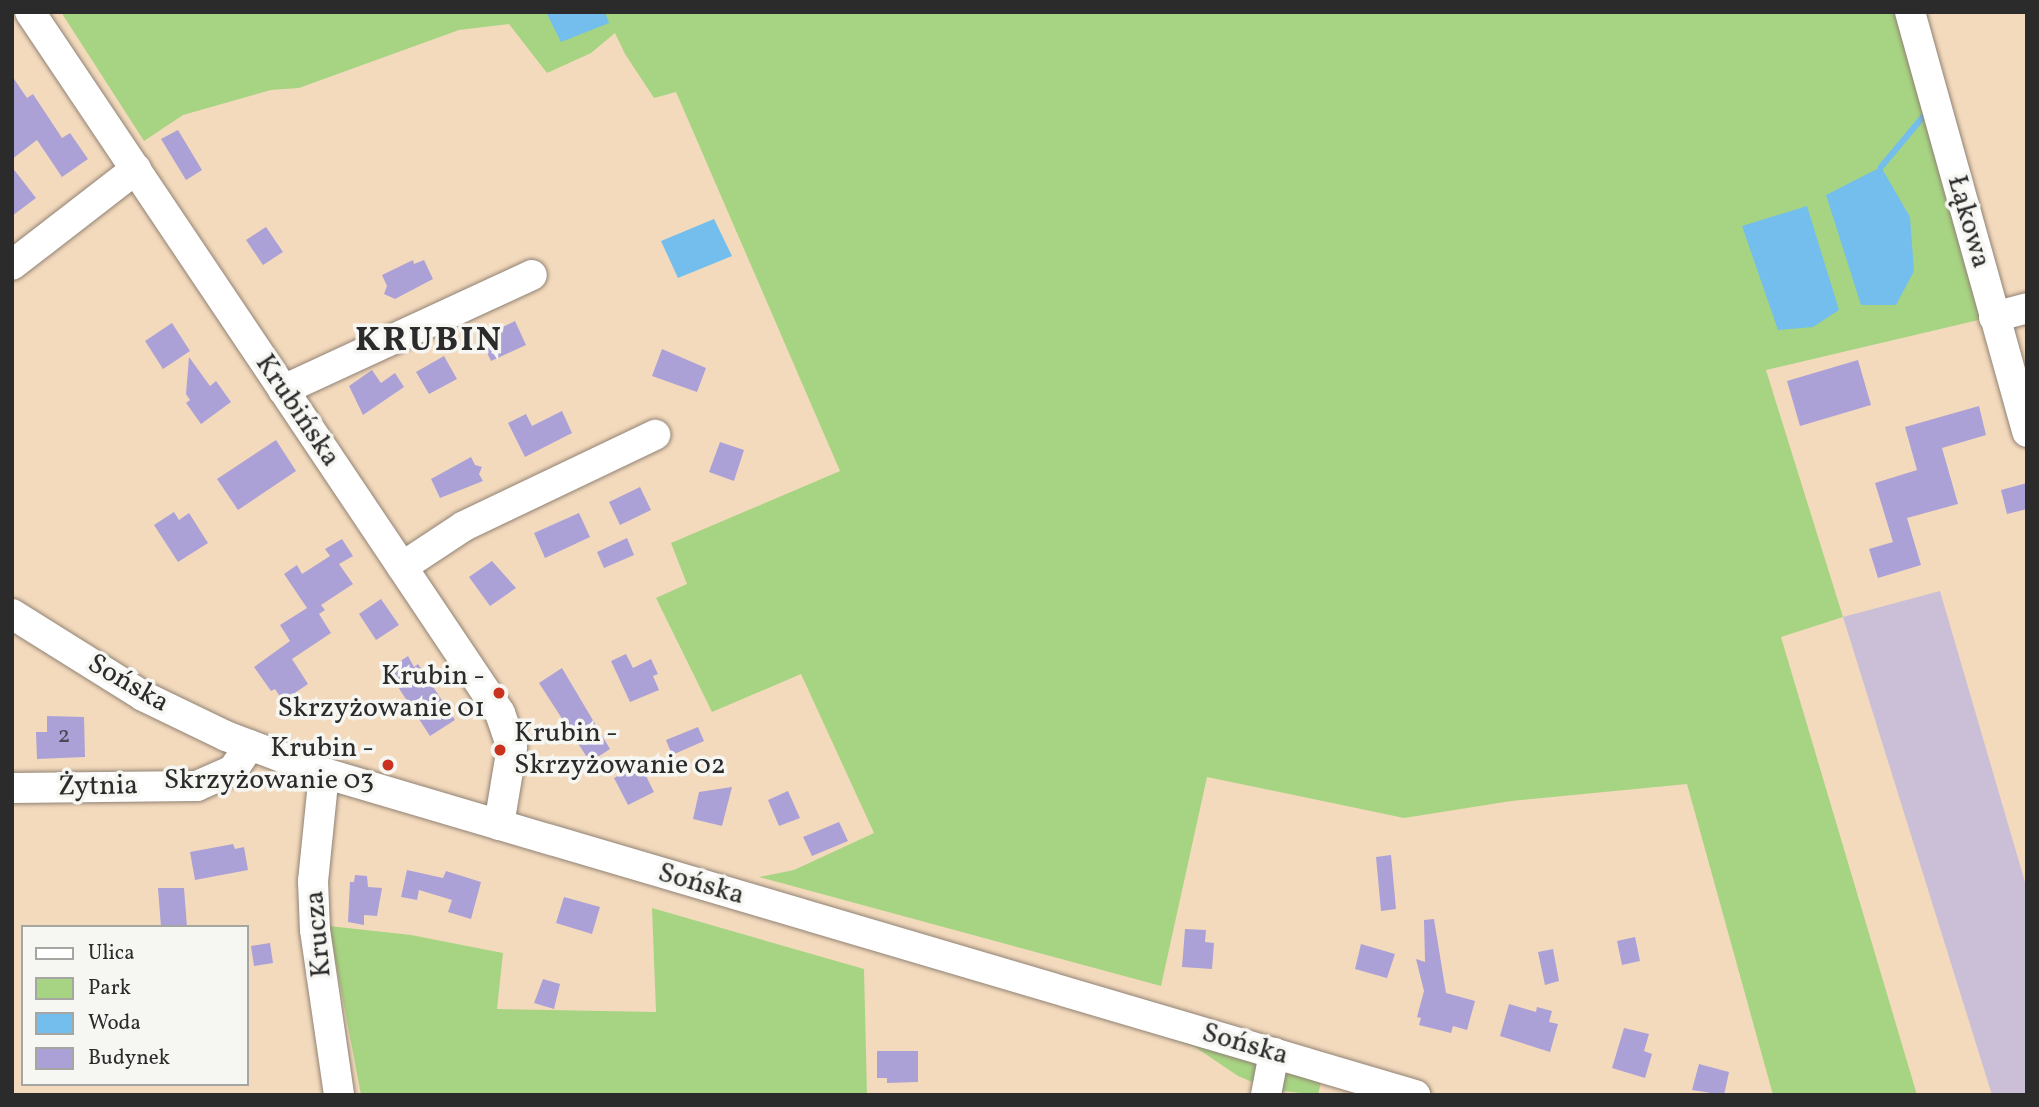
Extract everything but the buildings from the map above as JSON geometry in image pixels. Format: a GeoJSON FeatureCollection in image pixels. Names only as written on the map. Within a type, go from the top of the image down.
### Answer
{"type":"FeatureCollection","features":[{"type":"Feature","properties":{"kind":"street","name":"Krubińska"},"geometry":{"type":"LineString","coordinates":[[30,12],[500,713],[512,747],[499,825]]}},
{"type":"Feature","properties":{"kind":"street","name":"Łąkowa"},"geometry":{"type":"LineString","coordinates":[[1910,12],[2027,432]]}},
{"type":"Feature","properties":{"kind":"street"},"geometry":{"type":"LineString","coordinates":[[12,265],[136,169]]}},
{"type":"Feature","properties":{"kind":"street"},"geometry":{"type":"LineString","coordinates":[[282,390],[533,275]]}},
{"type":"Feature","properties":{"kind":"street"},"geometry":{"type":"LineString","coordinates":[[1994,317],[2027,308]]}},
{"type":"Feature","properties":{"kind":"street"},"geometry":{"type":"LineString","coordinates":[[402,567],[464,526],[655,435]]}},
{"type":"Feature","properties":{"kind":"street","name":"Sońska"},"geometry":{"type":"LineString","coordinates":[[12,614],[143,696],[250,745],[324,773],[1415,1095]]}},
{"type":"Feature","properties":{"kind":"street","name":"Żytnia"},"geometry":{"type":"LineString","coordinates":[[12,788],[197,786],[233,770],[250,745]]}},
{"type":"Feature","properties":{"kind":"street","name":"Krucza"},"geometry":{"type":"LineString","coordinates":[[324,773],[313,881],[315,930],[339,1095]]}},
{"type":"Feature","properties":{"kind":"street"},"geometry":{"type":"LineString","coordinates":[[1266,1095],[1274,1053]]}},
{"type":"Feature","properties":{"kind":"shaded area"},"geometry":{"type":"Polygon","coordinates":[[[1940,591],[2027,889],[2027,1095],[1992,1095],[1843,617],[1940,591]]]}},
{"type":"Feature","properties":{"kind":"green space"},"geometry":{"type":"Polygon","coordinates":[[[61,12],[1898,12],[1987,318],[1766,370],[1843,617],[1781,637],[1917,1095],[1773,1095],[1687,784],[1511,801],[1404,818],[1207,777],[1161,986],[759,877],[794,870],[874,833],[801,674],[712,712],[656,598],[687,584],[671,543],[840,471],[676,92],[654,98],[625,54],[615,33],[591,53],[547,73],[509,24],[459,30],[299,88],[271,90],[183,115],[144,141],[61,12]]]}},
{"type":"Feature","properties":{"kind":"green space"},"geometry":{"type":"Polygon","coordinates":[[[652,908],[864,969],[867,1095],[361,1095],[329,926],[411,935],[503,953],[497,1009],[656,1012],[652,908]]]}},
{"type":"Feature","properties":{"kind":"green space"},"geometry":{"type":"Polygon","coordinates":[[[1144,1030],[1252,1060],[1257,1065],[1257,1084],[1238,1076],[1195,1047],[1144,1030]]]}},
{"type":"Feature","properties":{"kind":"green space"},"geometry":{"type":"Polygon","coordinates":[[[1289,1073],[1321,1082],[1318,1095],[1275,1090],[1284,1075],[1289,1073]]]}},
{"type":"Feature","properties":{"kind":"water"},"geometry":{"type":"Polygon","coordinates":[[[546,12],[605,12],[609,23],[561,42],[546,12]]]}},
{"type":"Feature","properties":{"kind":"water"},"geometry":{"type":"Polygon","coordinates":[[[1881,167],[1910,217],[1914,271],[1896,305],[1861,305],[1826,195],[1881,167]]]}},
{"type":"Feature","properties":{"kind":"water"},"geometry":{"type":"Polygon","coordinates":[[[1807,206],[1839,310],[1813,327],[1778,330],[1742,226],[1807,206]]]}},
{"type":"Feature","properties":{"kind":"water"},"geometry":{"type":"Polygon","coordinates":[[[714,219],[732,256],[678,278],[661,241],[714,219]]]}},
{"type":"Feature","properties":{"kind":"waterway"},"geometry":{"type":"LineString","coordinates":[[1881,167],[1927,112]]}},
{"type":"Feature","properties":{"kind":"place","name":"Krubin - Skrzyżowanie 01"},"geometry":{"type":"Point","coordinates":[499,693]}},
{"type":"Feature","properties":{"kind":"place","name":"Krubin - Skrzyżowanie 02"},"geometry":{"type":"Point","coordinates":[500,750]}},
{"type":"Feature","properties":{"kind":"place","name":"Krubin - Skrzyżowanie 03"},"geometry":{"type":"Point","coordinates":[388,765]}},
{"type":"Feature","properties":{"kind":"district","name":"KRUBIN"},"geometry":{"type":"Point","coordinates":[429,341]}}]}
